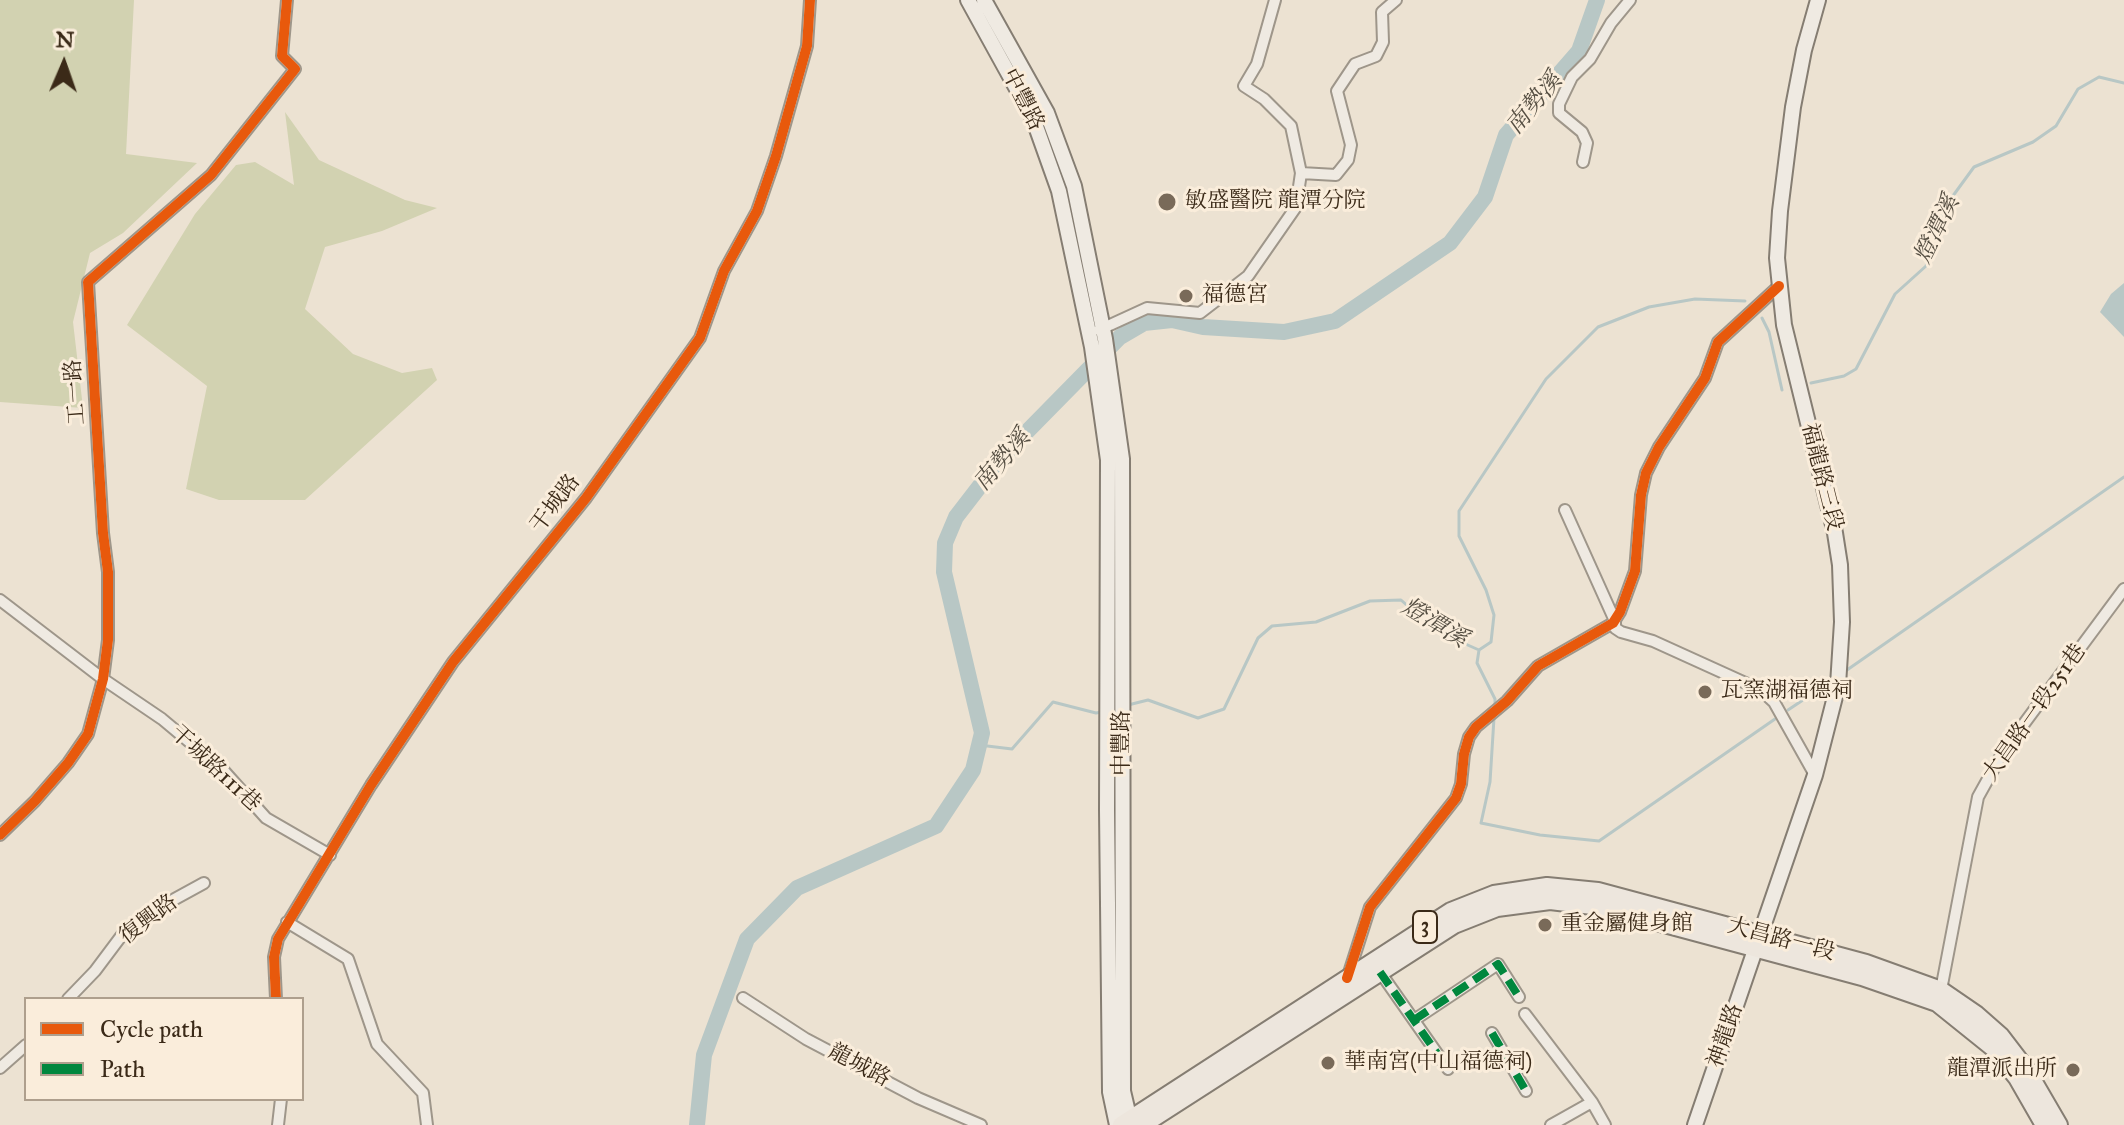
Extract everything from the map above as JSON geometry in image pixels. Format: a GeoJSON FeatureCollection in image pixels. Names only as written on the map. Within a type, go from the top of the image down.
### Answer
{"type":"FeatureCollection","features":[{"type":"Feature","properties":{"kind":"main road","name":"中豐路"},"geometry":{"type":"LineString","coordinates":[[968,0],[1033,118],[1059,191],[1097,337],[1110,368],[1122,459],[1115,630]]}},
{"type":"Feature","properties":{"kind":"main road","name":"中豐路"},"geometry":{"type":"LineString","coordinates":[[984,0],[1047,113],[1074,186],[1097,337],[1096,378],[1108,460],[1115,630],[1123,1091],[1128,1123]]}},
{"type":"Feature","properties":{"kind":"main road","name":"福龍路三段"},"geometry":{"type":"LineString","coordinates":[[1758,941],[1815,775],[1838,685],[1842,592],[1835,533],[1795,375],[1779,286],[1778,242],[1786,155],[1804,50],[1818,0]]}},
{"type":"Feature","properties":{"kind":"main road","name":"大昌路一段"},"geometry":{"type":"LineString","coordinates":[[1128,1123],[1451,911],[1472,900],[1518,888],[1547,886],[1598,891],[1758,941],[1937,1003],[1993,1048],[2017,1078],[2044,1125]]}},
{"type":"Feature","properties":{"kind":"main road","name":"大昌路一段"},"geometry":{"type":"LineString","coordinates":[[1128,1123],[1454,925],[1497,908],[1523,902],[1601,907],[1866,963],[1941,990],[2001,1036],[2027,1070],[2059,1125]]}},
{"type":"Feature","properties":{"kind":"main road","name":"神龍路"},"geometry":{"type":"LineString","coordinates":[[1695,1125],[1758,941]]}},
{"type":"Feature","properties":{"kind":"street","name":"工一路"},"geometry":{"type":"LineString","coordinates":[[0,835],[52,782],[88,734],[103,679],[108,640],[108,572],[88,282],[211,175],[295,69],[282,56],[287,0]]}},
{"type":"Feature","properties":{"kind":"street","name":"干城路"},"geometry":{"type":"LineString","coordinates":[[276,997],[275,947],[287,922],[371,785],[453,662],[586,498],[700,338],[724,271],[757,211],[776,156],[807,46],[810,0]]}},
{"type":"Feature","properties":{"kind":"street"},"geometry":{"type":"LineString","coordinates":[[1097,337],[1147,308],[1200,313],[1248,276],[1296,207],[1301,173],[1291,126],[1264,99],[1244,86],[1257,64],[1275,0]]}},
{"type":"Feature","properties":{"kind":"street"},"geometry":{"type":"LineString","coordinates":[[1301,173],[1336,175],[1348,160],[1351,145],[1337,91],[1355,64],[1376,56],[1383,42],[1382,12],[1396,0]]}},
{"type":"Feature","properties":{"kind":"street"},"geometry":{"type":"LineString","coordinates":[[1583,162],[1587,143],[1582,132],[1559,113],[1559,104],[1572,77],[1590,59],[1611,23],[1630,0]]}},
{"type":"Feature","properties":{"kind":"street"},"geometry":{"type":"LineString","coordinates":[[1347,978],[1370,907],[1456,798],[1469,737],[1476,727],[1491,717],[1538,666],[1615,621],[1626,602],[1635,571],[1641,495],[1646,473],[1659,447],[1705,378],[1718,342],[1779,286]]}},
{"type":"Feature","properties":{"kind":"street"},"geometry":{"type":"LineString","coordinates":[[1565,510],[1615,621],[1615,628],[1653,641],[1768,695],[1788,724],[1815,775]]}},
{"type":"Feature","properties":{"kind":"street","name":"大昌路一段251巷"},"geometry":{"type":"LineString","coordinates":[[1941,990],[1978,797],[2003,752],[2124,589]]}},
{"type":"Feature","properties":{"kind":"street","name":"干城路111巷"},"geometry":{"type":"LineString","coordinates":[[0,600],[103,679],[162,719],[213,762],[266,818],[330,855]]}},
{"type":"Feature","properties":{"kind":"street","name":"復興路"},"geometry":{"type":"LineString","coordinates":[[70,997],[95,971],[122,935],[162,906],[204,883]]}},
{"type":"Feature","properties":{"kind":"street"},"geometry":{"type":"LineString","coordinates":[[287,922],[348,959],[377,1044],[423,1093],[427,1125]]}},
{"type":"Feature","properties":{"kind":"street"},"geometry":{"type":"LineString","coordinates":[[1414,1020],[1498,964],[1519,997]]}},
{"type":"Feature","properties":{"kind":"street"},"geometry":{"type":"LineString","coordinates":[[1380,972],[1448,1069]]}},
{"type":"Feature","properties":{"kind":"street","name":"龍城路"},"geometry":{"type":"LineString","coordinates":[[743,998],[806,1039],[918,1098],[981,1125]]}},
{"type":"Feature","properties":{"kind":"street"},"geometry":{"type":"LineString","coordinates":[[1525,1014],[1592,1102],[1605,1125]]}},
{"type":"Feature","properties":{"kind":"street"},"geometry":{"type":"LineString","coordinates":[[1492,1033],[1526,1091]]}},
{"type":"Feature","properties":{"kind":"street"},"geometry":{"type":"LineString","coordinates":[[0,1068],[24,1047]]}},
{"type":"Feature","properties":{"kind":"street"},"geometry":{"type":"LineString","coordinates":[[278,1125],[281,1101]]}},
{"type":"Feature","properties":{"kind":"street"},"geometry":{"type":"LineString","coordinates":[[1551,1125],[1592,1102]]}},
{"type":"Feature","properties":{"kind":"green space"},"geometry":{"type":"Polygon","coordinates":[[[0,0],[134,0],[126,154],[197,163],[123,233],[90,253],[73,322],[83,408],[0,402],[0,0]]]}},
{"type":"Feature","properties":{"kind":"green space"},"geometry":{"type":"Polygon","coordinates":[[[285,112],[319,160],[405,200],[437,208],[382,231],[325,247],[305,309],[353,354],[402,373],[432,368],[437,380],[305,500],[219,500],[186,489],[207,386],[127,325],[195,214],[236,165],[255,162],[294,185],[285,112]]]}},
{"type":"Feature","properties":{"kind":"shaded area"},"geometry":{"type":"Polygon","coordinates":[[[2124,283],[2124,337],[2100,312],[2111,294],[2124,283]]]}},
{"type":"Feature","properties":{"kind":"waterway","name":"南勢溪"},"geometry":{"type":"LineString","coordinates":[[697,1125],[704,1055],[747,939],[797,888],[936,826],[973,770],[982,733],[944,572],[945,543],[956,517],[1003,456],[1120,337],[1144,323],[1172,320],[1203,327],[1284,332],[1335,321],[1450,243],[1485,197],[1506,135],[1579,51],[1597,0]]}},
{"type":"Feature","properties":{"kind":"waterway","name":"燈潭溪"},"geometry":{"type":"LineString","coordinates":[[1811,383],[1844,376],[1856,369],[1895,294],[1926,266],[1947,204],[1974,167],[2033,142],[2056,126],[2078,89],[2099,77],[2124,83]]}},
{"type":"Feature","properties":{"kind":"waterway"},"geometry":{"type":"LineString","coordinates":[[1479,650],[1491,642],[1494,615],[1486,590],[1459,536],[1459,511],[1546,379],[1598,327],[1649,307],[1695,299],[1745,301]]}},
{"type":"Feature","properties":{"kind":"waterway","name":"燈潭溪"},"geometry":{"type":"LineString","coordinates":[[1762,318],[1769,332],[1782,390]]}},
{"type":"Feature","properties":{"kind":"waterway","name":"燈潭溪"},"geometry":{"type":"LineString","coordinates":[[1847,670],[2124,477]]}},
{"type":"Feature","properties":{"kind":"waterway","name":"燈潭溪"},"geometry":{"type":"LineString","coordinates":[[1128,705],[1148,700],[1198,718],[1224,709],[1258,638],[1272,626],[1316,622],[1370,601],[1401,600],[1436,631],[1479,650],[1477,663],[1495,699],[1495,706]]}},
{"type":"Feature","properties":{"kind":"waterway","name":"燈潭溪"},"geometry":{"type":"LineString","coordinates":[[1788,710],[1830,682]]}},
{"type":"Feature","properties":{"kind":"waterway","name":"燈潭溪"},"geometry":{"type":"LineString","coordinates":[[979,745],[1012,749],[1053,702],[1102,712]]}},
{"type":"Feature","properties":{"kind":"waterway","name":"燈潭溪"},"geometry":{"type":"LineString","coordinates":[[1494,718],[1490,782],[1481,823],[1540,835],[1599,841],[1775,719]]}},
{"type":"Feature","properties":{"kind":"marked path"},"geometry":{"type":"LineString","coordinates":[[1414,1020],[1498,964],[1519,997]]}},
{"type":"Feature","properties":{"kind":"marked path"},"geometry":{"type":"LineString","coordinates":[[1380,972],[1448,1069]]}},
{"type":"Feature","properties":{"kind":"marked path"},"geometry":{"type":"LineString","coordinates":[[1492,1033],[1526,1091]]}},
{"type":"Feature","properties":{"kind":"cycle path"},"geometry":{"type":"LineString","coordinates":[[0,835],[35,801],[88,734],[103,679],[108,640],[108,572],[88,282],[211,175],[295,69],[282,56],[287,0]]}},
{"type":"Feature","properties":{"kind":"cycle path"},"geometry":{"type":"LineString","coordinates":[[276,997],[274,957],[278,939],[371,785],[453,662],[586,498],[700,338],[724,271],[757,211],[776,156],[807,46],[810,0]]}},
{"type":"Feature","properties":{"kind":"cycle path"},"geometry":{"type":"LineString","coordinates":[[1347,978],[1370,907],[1456,798],[1461,784],[1464,754],[1476,727],[1507,701],[1538,666],[1613,623],[1620,612],[1635,571],[1641,495],[1646,473],[1659,447],[1705,378],[1718,342],[1779,286]]}},
{"type":"Feature","properties":{"kind":"place","name":"敏盛醫院 龍潭分院"},"geometry":{"type":"Point","coordinates":[1167,202]}},
{"type":"Feature","properties":{"kind":"place","name":"福德宮"},"geometry":{"type":"Point","coordinates":[1186,296]}},
{"type":"Feature","properties":{"kind":"place","name":"瓦窯湖福德祠"},"geometry":{"type":"Point","coordinates":[1705,692]}},
{"type":"Feature","properties":{"kind":"place","name":"重金屬健身館"},"geometry":{"type":"Point","coordinates":[1545,925]}},
{"type":"Feature","properties":{"kind":"place","name":"華南宮(中山福德祠)"},"geometry":{"type":"Point","coordinates":[1328,1063]}},
{"type":"Feature","properties":{"kind":"place","name":"龍潭派出所"},"geometry":{"type":"Point","coordinates":[2073,1070]}}]}
